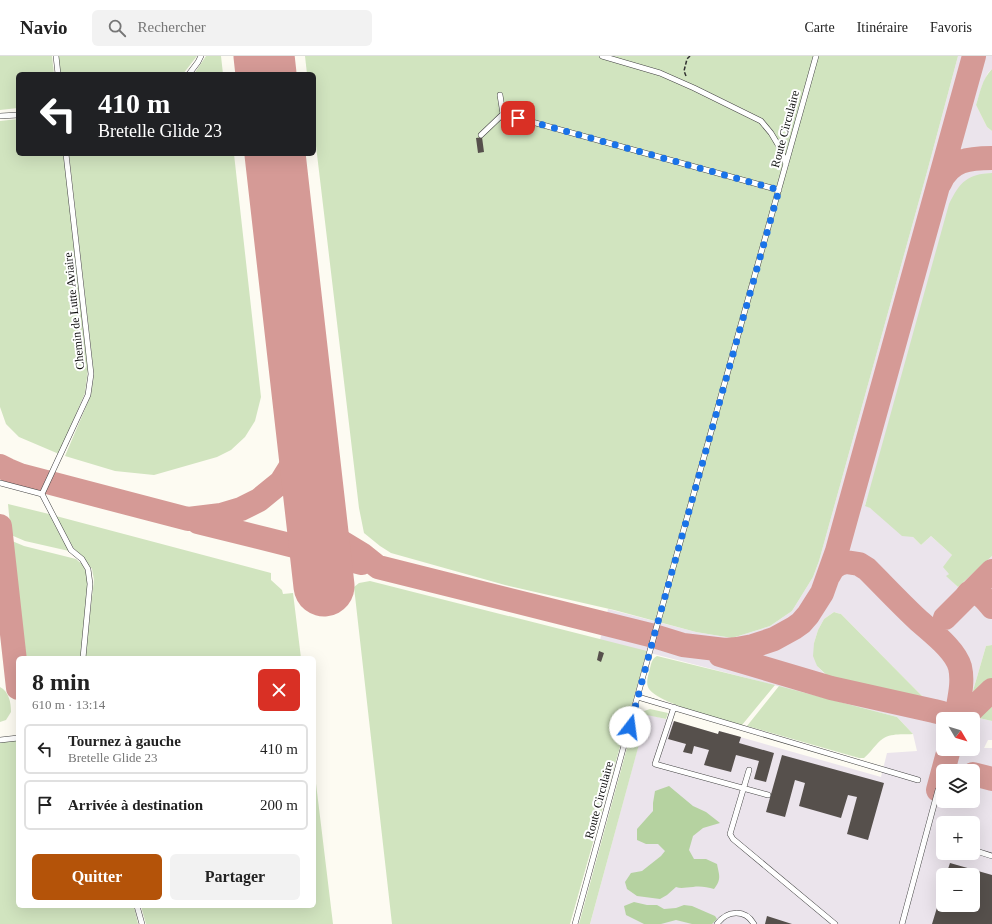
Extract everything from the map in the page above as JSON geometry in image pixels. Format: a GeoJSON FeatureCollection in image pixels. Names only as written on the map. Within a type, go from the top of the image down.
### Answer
{"type":"FeatureCollection","features":[{"type":"Feature","properties":{"kind":"lane"},"geometry":{"type":"LineString","coordinates":[[56,56],[58,72]]}},
{"type":"Feature","properties":{"kind":"lane"},"geometry":{"type":"LineString","coordinates":[[191,72],[201,56]]}},
{"type":"Feature","properties":{"kind":"lane"},"geometry":{"type":"LineString","coordinates":[[602,56],[660,74],[694,88],[761,121],[771,133],[780,148],[786,164]]}},
{"type":"Feature","properties":{"kind":"lane","name":"Route Circulaire"},"geometry":{"type":"LineString","coordinates":[[575,924],[816,56]]}},
{"type":"Feature","properties":{"kind":"lane"},"geometry":{"type":"LineString","coordinates":[[500,95],[503,114]]}},
{"type":"Feature","properties":{"kind":"lane"},"geometry":{"type":"LineString","coordinates":[[481,135],[503,114]]}},
{"type":"Feature","properties":{"kind":"lane"},"geometry":{"type":"LineString","coordinates":[[503,114],[779,190]]}},
{"type":"Feature","properties":{"kind":"lane"},"geometry":{"type":"LineString","coordinates":[[0,116],[16,115]]}},
{"type":"Feature","properties":{"kind":"lane","name":"Chemin de Lutte Aviaire"},"geometry":{"type":"LineString","coordinates":[[42,494],[88,394],[91,374],[66,156]]}},
{"type":"Feature","properties":{"kind":"lane"},"geometry":{"type":"LineString","coordinates":[[0,483],[42,494],[71,550],[82,560],[88,569],[90,584],[83,656]]}},
{"type":"Feature","properties":{"kind":"lane"},"geometry":{"type":"LineString","coordinates":[[638,697],[918,780]]}},
{"type":"Feature","properties":{"kind":"lane"},"geometry":{"type":"LineString","coordinates":[[674,708],[655,764],[768,795]]}},
{"type":"Feature","properties":{"kind":"lane"},"geometry":{"type":"LineString","coordinates":[[0,740],[16,738]]}},
{"type":"Feature","properties":{"kind":"lane"},"geometry":{"type":"LineString","coordinates":[[749,770],[730,834],[835,924]]}},
{"type":"Feature","properties":{"kind":"lane"},"geometry":{"type":"LineString","coordinates":[[902,924],[936,797]]}},
{"type":"Feature","properties":{"kind":"lane"},"geometry":{"type":"LineString","coordinates":[[980,852],[992,856]]}},
{"type":"Feature","properties":{"kind":"lane"},"geometry":{"type":"LineString","coordinates":[[138,908],[142,924]]}},
{"type":"Feature","properties":{"kind":"lane"},"geometry":{"type":"LineString","coordinates":[[718,924],[726,916],[733,913],[740,913],[748,917],[754,924]]}},
{"type":"Feature","properties":{"kind":"path"},"geometry":{"type":"LineString","coordinates":[[690,56],[687,59],[684,71],[694,88]]}},
{"type":"Feature","properties":{"kind":"shaded area"},"geometry":{"type":"Polygon","coordinates":[[[958,56],[992,56],[992,69],[988,73],[982,86],[976,105],[987,127],[992,131],[992,173],[984,174],[865,505],[913,537],[921,545],[931,536],[952,555],[949,574],[947,576],[958,587],[992,556],[992,645],[986,646],[967,712],[936,712],[936,756],[980,756],[980,718],[992,721],[992,740],[988,740],[984,748],[992,748],[992,924],[590,924],[647,714],[718,734],[719,731],[881,777],[887,753],[917,751],[913,734],[897,717],[600,640],[608,609],[696,632],[732,638],[770,626],[792,611],[813,577],[819,561],[958,56]],[[834,612],[824,619],[818,630],[814,643],[817,666],[825,674],[833,681],[874,691],[922,696],[841,614],[834,612]]]}},
{"type":"Feature","properties":{"kind":"green space"},"geometry":{"type":"Polygon","coordinates":[[[0,56],[52,56],[54,72],[16,72],[16,108],[0,110],[0,56]]]}},
{"type":"Feature","properties":{"kind":"green space"},"geometry":{"type":"Polygon","coordinates":[[[58,56],[197,56],[185,72],[60,72],[58,56]]]}},
{"type":"Feature","properties":{"kind":"green space"},"geometry":{"type":"Polygon","coordinates":[[[206,56],[221,56],[223,72],[195,72],[206,56]]]}},
{"type":"Feature","properties":{"kind":"green space"},"geometry":{"type":"Polygon","coordinates":[[[305,56],[958,56],[819,561],[813,577],[792,611],[770,626],[732,638],[696,632],[614,610],[505,585],[391,553],[364,533],[359,508],[316,146],[316,72],[307,72],[305,56]]]}},
{"type":"Feature","properties":{"kind":"green space"},"geometry":{"type":"Polygon","coordinates":[[[992,69],[992,131],[987,127],[976,105],[984,82],[992,69]]]}},
{"type":"Feature","properties":{"kind":"green space"},"geometry":{"type":"Polygon","coordinates":[[[16,119],[16,156],[64,156],[88,369],[85,393],[59,454],[19,437],[6,424],[0,407],[0,121],[16,119]]]}},
{"type":"Feature","properties":{"kind":"green space"},"geometry":{"type":"Polygon","coordinates":[[[69,156],[234,156],[261,397],[255,421],[245,437],[231,450],[217,457],[154,475],[115,471],[65,456],[91,395],[94,375],[69,156]]]}},
{"type":"Feature","properties":{"kind":"green space"},"geometry":{"type":"Polygon","coordinates":[[[992,173],[992,556],[958,587],[946,576],[949,574],[943,567],[952,555],[931,536],[921,545],[913,537],[902,536],[870,508],[865,506],[949,204],[957,190],[970,177],[992,173]]]}},
{"type":"Feature","properties":{"kind":"green space"},"geometry":{"type":"Polygon","coordinates":[[[8,504],[49,514],[69,551],[25,541],[11,535],[8,504]]]}},
{"type":"Feature","properties":{"kind":"green space"},"geometry":{"type":"Polygon","coordinates":[[[56,516],[271,573],[271,580],[282,590],[283,594],[293,593],[301,656],[86,656],[94,580],[92,569],[74,549],[56,516]]]}},
{"type":"Feature","properties":{"kind":"green space"},"geometry":{"type":"Polygon","coordinates":[[[12,541],[24,546],[76,559],[83,565],[87,575],[81,656],[25,656],[12,541]]]}},
{"type":"Feature","properties":{"kind":"green space"},"geometry":{"type":"Polygon","coordinates":[[[370,581],[647,651],[570,924],[392,924],[354,587],[359,583],[370,581]]]}},
{"type":"Feature","properties":{"kind":"green space"},"geometry":{"type":"Polygon","coordinates":[[[834,612],[841,614],[922,696],[912,699],[900,698],[833,681],[817,666],[813,656],[814,643],[818,630],[824,619],[834,612]]]}},
{"type":"Feature","properties":{"kind":"green space"},"geometry":{"type":"Polygon","coordinates":[[[992,645],[992,721],[980,718],[980,712],[967,712],[986,646],[992,645]]]}},
{"type":"Feature","properties":{"kind":"green space"},"geometry":{"type":"Polygon","coordinates":[[[657,656],[775,685],[742,725],[676,705],[653,693],[648,687],[647,680],[652,662],[657,656]]]}},
{"type":"Feature","properties":{"kind":"green space"},"geometry":{"type":"Polygon","coordinates":[[[779,686],[897,717],[913,734],[889,736],[881,740],[864,758],[859,758],[747,726],[779,686]]]}},
{"type":"Feature","properties":{"kind":"green space"},"geometry":{"type":"Polygon","coordinates":[[[0,687],[6,692],[9,698],[11,712],[6,720],[0,722],[0,687]]]}},
{"type":"Feature","properties":{"kind":"green space"},"geometry":{"type":"Polygon","coordinates":[[[650,709],[668,713],[666,719],[647,715],[590,924],[579,924],[633,726],[639,714],[650,709]]]}},
{"type":"Feature","properties":{"kind":"green space"},"geometry":{"type":"Polygon","coordinates":[[[16,739],[16,908],[134,908],[138,924],[0,924],[0,741],[16,739]]]}},
{"type":"Feature","properties":{"kind":"green space"},"geometry":{"type":"Polygon","coordinates":[[[316,784],[333,924],[146,924],[142,908],[316,908],[316,784]]]}},
{"type":"Feature","properties":{"kind":"green space"},"geometry":{"type":"Polygon","coordinates":[[[669,786],[693,806],[706,812],[720,823],[703,828],[693,836],[689,850],[694,859],[706,859],[717,864],[719,880],[714,889],[706,887],[676,887],[660,899],[637,896],[627,889],[625,882],[631,873],[642,871],[665,851],[658,844],[646,844],[637,840],[637,829],[653,811],[655,791],[669,786]]]}},
{"type":"Feature","properties":{"kind":"green space"},"geometry":{"type":"Polygon","coordinates":[[[634,902],[647,905],[657,905],[664,909],[676,908],[684,905],[692,906],[715,916],[717,919],[712,924],[692,924],[676,920],[661,924],[644,924],[626,915],[624,906],[634,902]]]}},
{"type":"Feature","properties":{"kind":"building"},"geometry":{"type":"Polygon","coordinates":[[[482,137],[484,152],[478,153],[476,138],[482,137]]]}},
{"type":"Feature","properties":{"kind":"building"},"geometry":{"type":"Polygon","coordinates":[[[599,651],[604,653],[601,662],[597,660],[599,651]]]}},
{"type":"Feature","properties":{"kind":"building"},"geometry":{"type":"Polygon","coordinates":[[[674,721],[718,734],[719,731],[741,737],[739,743],[774,753],[766,782],[754,779],[759,761],[736,755],[731,772],[704,765],[709,750],[694,746],[692,754],[683,752],[686,744],[668,739],[674,721]]]}},
{"type":"Feature","properties":{"kind":"building"},"geometry":{"type":"Polygon","coordinates":[[[782,755],[884,783],[868,840],[847,834],[857,797],[848,795],[841,818],[799,806],[805,783],[795,780],[785,817],[766,812],[782,755]]]}},
{"type":"Feature","properties":{"kind":"building"},"geometry":{"type":"Polygon","coordinates":[[[950,863],[968,868],[948,868],[950,863]]]}},
{"type":"Feature","properties":{"kind":"building"},"geometry":{"type":"Polygon","coordinates":[[[980,872],[992,875],[992,924],[932,924],[936,911],[980,912],[980,872]]]}},
{"type":"Feature","properties":{"kind":"building"},"geometry":{"type":"Polygon","coordinates":[[[767,916],[792,924],[765,924],[767,916]]]}},
{"type":"Feature","properties":{"kind":"taxiway"},"geometry":{"type":"LineString","coordinates":[[314,495],[318,515],[324,528],[335,538],[363,555],[378,567],[654,636],[683,645],[725,650],[737,649],[753,646],[774,639],[794,628],[808,615],[822,593],[837,551],[974,56]]}},
{"type":"Feature","properties":{"kind":"taxiway"},"geometry":{"type":"LineString","coordinates":[[940,183],[949,169],[961,162],[992,158]]}},
{"type":"Feature","properties":{"kind":"taxiway"},"geometry":{"type":"LineString","coordinates":[[0,466],[20,475],[188,519],[221,515],[241,509],[259,500],[281,482],[294,461],[302,434],[304,413]]}},
{"type":"Feature","properties":{"kind":"taxiway"},"geometry":{"type":"LineString","coordinates":[[198,522],[362,563]]}},
{"type":"Feature","properties":{"kind":"taxiway"},"geometry":{"type":"LineString","coordinates":[[0,526],[16,670]]}},
{"type":"Feature","properties":{"kind":"taxiway"},"geometry":{"type":"LineString","coordinates":[[829,575],[833,568],[839,564],[846,562],[859,564],[867,569],[948,647],[957,660],[961,673],[961,686],[957,712]]}},
{"type":"Feature","properties":{"kind":"taxiway"},"geometry":{"type":"LineString","coordinates":[[945,618],[992,571]]}},
{"type":"Feature","properties":{"kind":"taxiway"},"geometry":{"type":"LineString","coordinates":[[965,598],[969,593],[977,594],[987,601],[992,607]]}},
{"type":"Feature","properties":{"kind":"taxiway"},"geometry":{"type":"LineString","coordinates":[[720,655],[831,688],[938,712]]}},
{"type":"Feature","properties":{"kind":"taxiway"},"geometry":{"type":"LineString","coordinates":[[969,712],[992,690]]}},
{"type":"Feature","properties":{"kind":"taxiway"},"geometry":{"type":"LineString","coordinates":[[945,764],[947,756]]}},
{"type":"Feature","properties":{"kind":"taxiway"},"geometry":{"type":"LineString","coordinates":[[980,776],[992,779]]}},
{"type":"Feature","properties":{"kind":"runway"},"geometry":{"type":"LineString","coordinates":[[264,56],[266,72]]}},
{"type":"Feature","properties":{"kind":"runway"},"geometry":{"type":"LineString","coordinates":[[275,156],[324,586]]}},
{"type":"Feature","properties":{"kind":"route"},"geometry":{"type":"LineString","coordinates":[[518,118],[779,190],[654,636],[630,727]]}}]}
